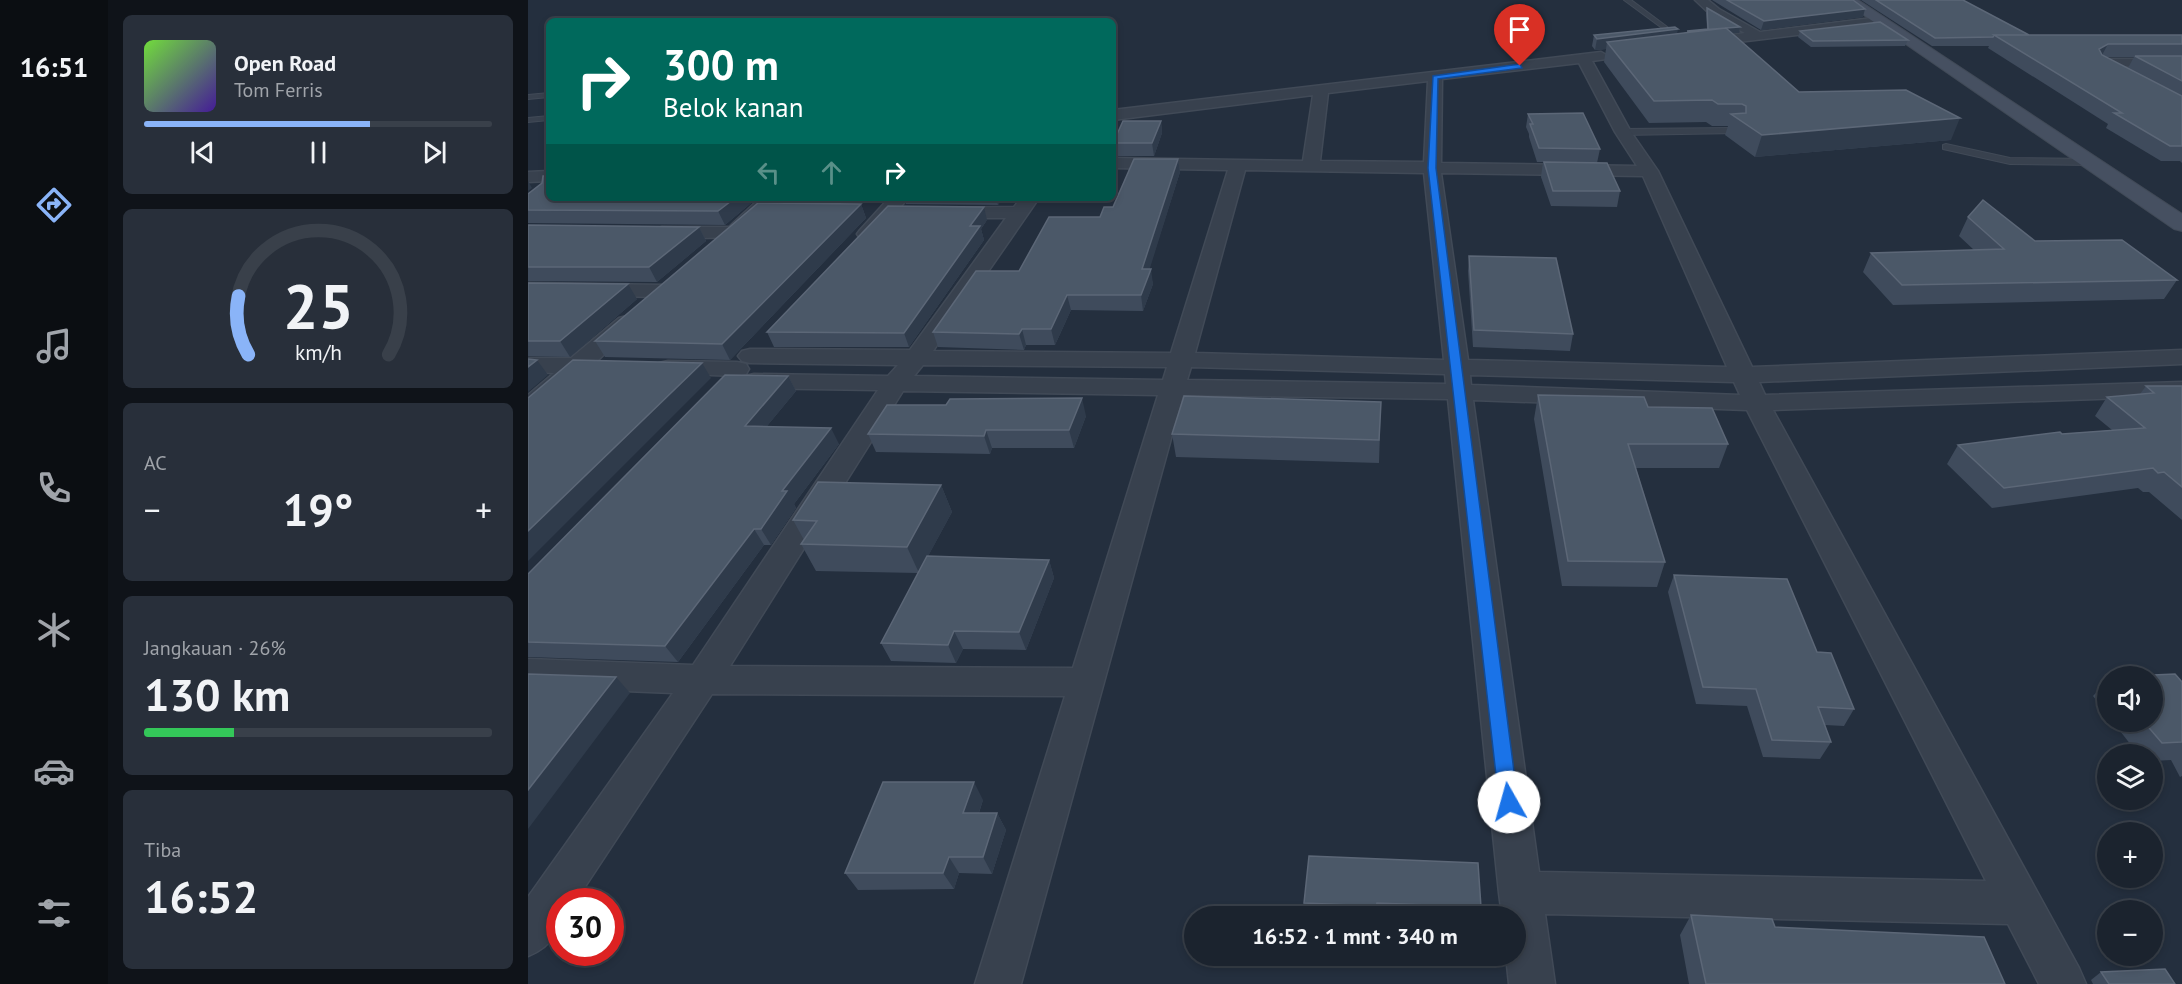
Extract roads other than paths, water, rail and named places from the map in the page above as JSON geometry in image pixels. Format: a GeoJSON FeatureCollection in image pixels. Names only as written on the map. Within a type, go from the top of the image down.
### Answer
{"type":"FeatureCollection","features":[{"type":"Feature","properties":{"kind":"street"},"geometry":{"type":"LineString","coordinates":[[1701,0],[1715,12],[1757,35]]}},
{"type":"Feature","properties":{"kind":"street"},"geometry":{"type":"LineString","coordinates":[[1849,0],[2182,224]]}},
{"type":"Feature","properties":{"kind":"street"},"geometry":{"type":"LineString","coordinates":[[1664,47],[1880,21]]}},
{"type":"Feature","properties":{"kind":"street"},"geometry":{"type":"LineString","coordinates":[[1116,115],[1618,54]]}},
{"type":"Feature","properties":{"kind":"street"},"geometry":{"type":"LineString","coordinates":[[1583,58],[1623,132],[1648,171],[1741,375],[2062,984]]}},
{"type":"Feature","properties":{"kind":"street"},"geometry":{"type":"LineString","coordinates":[[2129,78],[2101,63],[2182,63]]}},
{"type":"Feature","properties":{"kind":"street"},"geometry":{"type":"LineString","coordinates":[[1435,77],[1432,168],[1456,379],[1532,984]]}},
{"type":"Feature","properties":{"kind":"street"},"geometry":{"type":"LineString","coordinates":[[1311,166],[1321,90]]}},
{"type":"Feature","properties":{"kind":"street"},"geometry":{"type":"LineString","coordinates":[[1116,163],[1648,171]]}},
{"type":"Feature","properties":{"kind":"street"},"geometry":{"type":"LineString","coordinates":[[998,984],[1238,165]]}},
{"type":"Feature","properties":{"kind":"street"},"geometry":{"type":"LineString","coordinates":[[528,177],[546,176]]}},
{"type":"Feature","properties":{"kind":"street"},"geometry":{"type":"LineString","coordinates":[[707,255],[732,233],[771,205]]}},
{"type":"Feature","properties":{"kind":"street"},"geometry":{"type":"LineString","coordinates":[[848,253],[898,208],[1025,206]]}},
{"type":"Feature","properties":{"kind":"street"},"geometry":{"type":"LineString","coordinates":[[528,934],[702,680],[896,382],[917,357],[1025,206]]}},
{"type":"Feature","properties":{"kind":"street"},"geometry":{"type":"LineString","coordinates":[[638,232],[732,233]]}},
{"type":"Feature","properties":{"kind":"street"},"geometry":{"type":"LineString","coordinates":[[528,289],[673,284],[528,408]]}},
{"type":"Feature","properties":{"kind":"street"},"geometry":{"type":"LineString","coordinates":[[732,374],[774,330]]}},
{"type":"Feature","properties":{"kind":"street"},"geometry":{"type":"LineString","coordinates":[[732,374],[917,357],[1177,373],[1456,379],[1741,375],[2182,357]]}},
{"type":"Feature","properties":{"kind":"street"},"geometry":{"type":"LineString","coordinates":[[528,365],[612,367]]}},
{"type":"Feature","properties":{"kind":"street"},"geometry":{"type":"LineString","coordinates":[[646,367],[732,374],[896,382],[1177,373]]}},
{"type":"Feature","properties":{"kind":"street"},"geometry":{"type":"LineString","coordinates":[[1456,379],[1756,403],[2182,389]]}},
{"type":"Feature","properties":{"kind":"street"},"geometry":{"type":"LineString","coordinates":[[528,673],[702,680],[1088,682]]}},
{"type":"Feature","properties":{"kind":"street"},"geometry":{"type":"LineString","coordinates":[[1520,893],[2020,903]]}},
{"type":"Feature","properties":{"kind":"lane"},"geometry":{"type":"LineString","coordinates":[[1627,0],[1688,44]]}},
{"type":"Feature","properties":{"kind":"lane"},"geometry":{"type":"LineString","coordinates":[[528,97],[546,95]]}},
{"type":"Feature","properties":{"kind":"lane"},"geometry":{"type":"LineString","coordinates":[[528,120],[546,118]]}},
{"type":"Feature","properties":{"kind":"lane"},"geometry":{"type":"LineString","coordinates":[[1623,132],[1735,131]]}},
{"type":"Feature","properties":{"kind":"lane"},"geometry":{"type":"LineString","coordinates":[[1946,147],[2010,161],[2091,162]]}}]}
